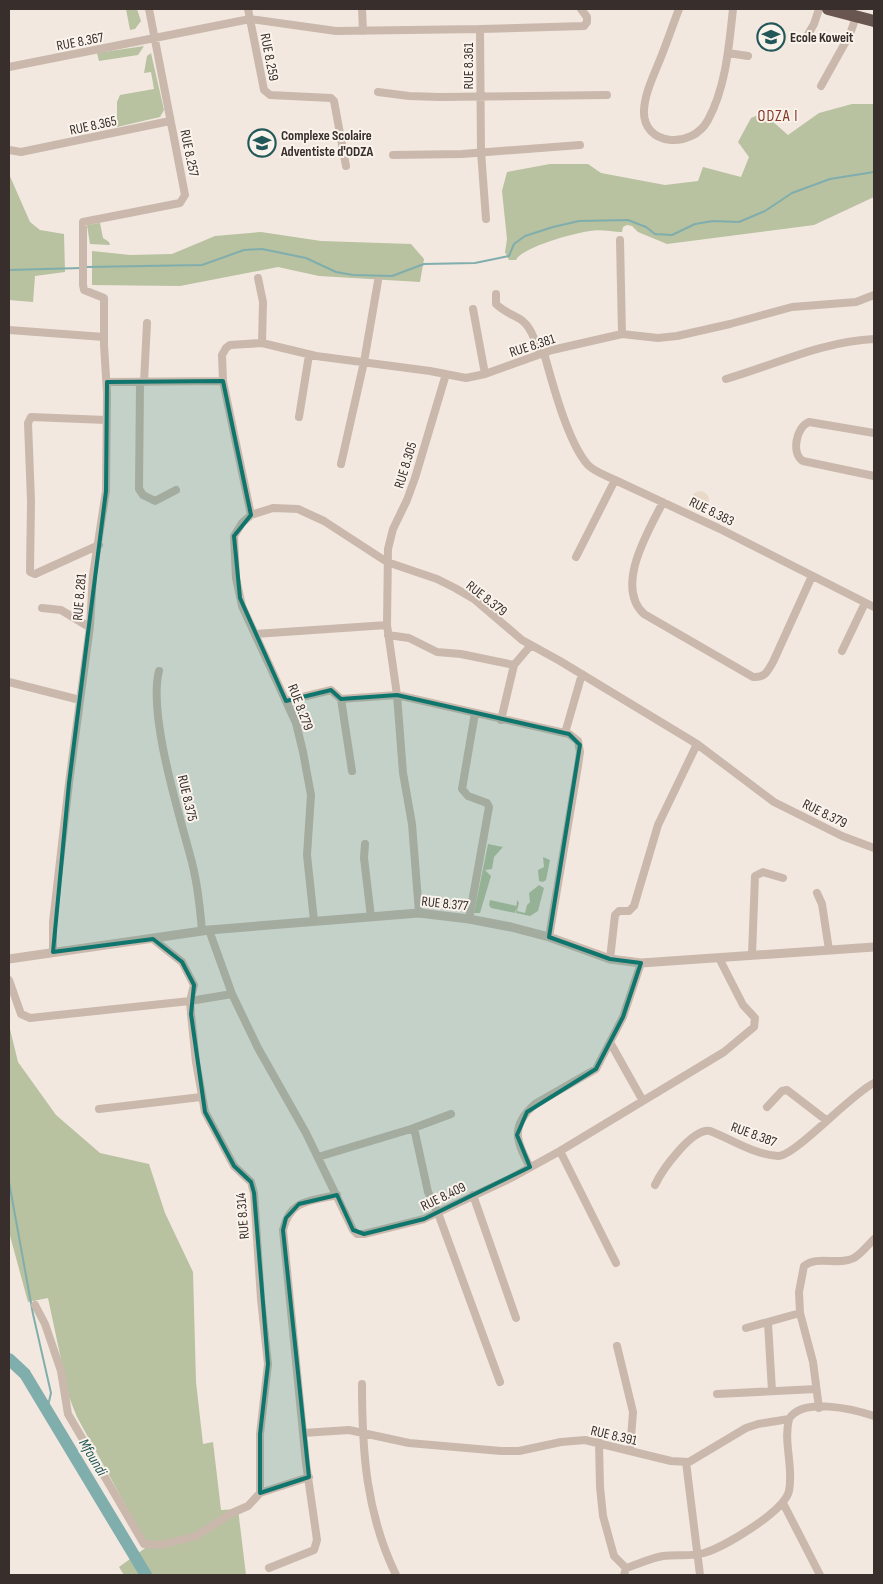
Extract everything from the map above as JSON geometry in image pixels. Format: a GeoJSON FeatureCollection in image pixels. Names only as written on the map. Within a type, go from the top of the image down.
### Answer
{"type":"FeatureCollection","features":[{"type":"Feature","properties":{"kind":"highway"},"geometry":{"type":"LineString","coordinates":[[828,9],[856,13],[874,21]]}},
{"type":"Feature","properties":{"kind":"street","name":"RUE 8.257"},"geometry":{"type":"LineString","coordinates":[[83,222],[180,203],[184,200],[184,184],[149,9]]}},
{"type":"Feature","properties":{"kind":"street","name":"RUE 8.259"},"geometry":{"type":"LineString","coordinates":[[248,9],[266,94],[331,98],[334,100],[346,166]]}},
{"type":"Feature","properties":{"kind":"street"},"geometry":{"type":"LineString","coordinates":[[362,9],[363,31]]}},
{"type":"Feature","properties":{"kind":"street"},"geometry":{"type":"LineString","coordinates":[[480,30],[584,26],[587,22],[587,17],[581,9]]}},
{"type":"Feature","properties":{"kind":"street"},"geometry":{"type":"LineString","coordinates":[[679,9],[646,95],[644,123],[652,133],[664,138],[684,140],[700,132],[712,112],[728,52],[733,9]]}},
{"type":"Feature","properties":{"kind":"street"},"geometry":{"type":"LineString","coordinates":[[808,36],[819,9]]}},
{"type":"Feature","properties":{"kind":"street"},"geometry":{"type":"LineString","coordinates":[[821,86],[850,34],[856,13]]}},
{"type":"Feature","properties":{"kind":"street","name":"RUE 8.367"},"geometry":{"type":"LineString","coordinates":[[9,67],[250,20]]}},
{"type":"Feature","properties":{"kind":"street","name":"RUE 8.361"},"geometry":{"type":"LineString","coordinates":[[250,20],[336,31],[480,30],[481,152],[486,219]]}},
{"type":"Feature","properties":{"kind":"street"},"geometry":{"type":"LineString","coordinates":[[728,52],[748,56]]}},
{"type":"Feature","properties":{"kind":"street"},"geometry":{"type":"LineString","coordinates":[[378,92],[409,96],[607,95]]}},
{"type":"Feature","properties":{"kind":"street","name":"RUE 8.365"},"geometry":{"type":"LineString","coordinates":[[9,150],[21,152],[170,121]]}},
{"type":"Feature","properties":{"kind":"street"},"geometry":{"type":"LineString","coordinates":[[393,155],[481,152],[580,145]]}},
{"type":"Feature","properties":{"kind":"street","name":"RUE 8.281"},"geometry":{"type":"LineString","coordinates":[[53,952],[53,922],[89,627],[93,575],[106,491],[107,382],[104,298],[84,290],[83,222]]}},
{"type":"Feature","properties":{"kind":"street"},"geometry":{"type":"LineString","coordinates":[[620,240],[622,334]]}},
{"type":"Feature","properties":{"kind":"street"},"geometry":{"type":"LineString","coordinates":[[251,515],[223,381],[222,356],[230,345],[262,343],[263,302],[258,278]]}},
{"type":"Feature","properties":{"kind":"street"},"geometry":{"type":"LineString","coordinates":[[341,464],[364,362],[378,281]]}},
{"type":"Feature","properties":{"kind":"street","name":"RUE 8.383"},"geometry":{"type":"LineString","coordinates":[[496,294],[496,304],[519,318],[529,327],[542,354],[559,402],[584,458],[592,469],[663,502],[874,607]]}},
{"type":"Feature","properties":{"kind":"street","name":"RUE 8.381"},"geometry":{"type":"LineString","coordinates":[[262,343],[309,355],[466,378],[486,374],[542,354],[622,334],[658,338],[677,336],[792,307],[856,302],[874,295]]}},
{"type":"Feature","properties":{"kind":"street"},"geometry":{"type":"LineString","coordinates":[[473,309],[486,374]]}},
{"type":"Feature","properties":{"kind":"street"},"geometry":{"type":"LineString","coordinates":[[147,323],[142,382],[139,489],[143,495],[155,501],[176,490]]}},
{"type":"Feature","properties":{"kind":"street"},"geometry":{"type":"LineString","coordinates":[[9,330],[104,337]]}},
{"type":"Feature","properties":{"kind":"street"},"geometry":{"type":"LineString","coordinates":[[726,379],[808,352],[874,338]]}},
{"type":"Feature","properties":{"kind":"street"},"geometry":{"type":"LineString","coordinates":[[299,417],[309,355]]}},
{"type":"Feature","properties":{"kind":"street","name":"RUE 8.305"},"geometry":{"type":"LineString","coordinates":[[419,913],[412,824],[403,773],[397,695],[387,626],[387,562],[393,529],[407,500],[446,374]]}},
{"type":"Feature","properties":{"kind":"street"},"geometry":{"type":"LineString","coordinates":[[107,382],[223,381]]}},
{"type":"Feature","properties":{"kind":"street"},"geometry":{"type":"LineString","coordinates":[[99,546],[35,574],[30,572],[31,501],[28,423],[31,417],[106,420]]}},
{"type":"Feature","properties":{"kind":"street"},"geometry":{"type":"LineString","coordinates":[[874,433],[809,422],[801,428],[795,453],[798,458],[817,464],[874,476]]}},
{"type":"Feature","properties":{"kind":"street"},"geometry":{"type":"LineString","coordinates":[[576,557],[615,480]]}},
{"type":"Feature","properties":{"kind":"street"},"geometry":{"type":"LineString","coordinates":[[663,502],[636,559],[634,583],[636,604],[644,614],[753,677],[761,678],[766,674],[812,576]]}},
{"type":"Feature","properties":{"kind":"street","name":"RUE 8.379"},"geometry":{"type":"LineString","coordinates":[[251,515],[273,508],[298,510],[324,521],[387,562],[437,579],[468,595],[507,629],[697,744],[774,802],[842,836],[874,848]]}},
{"type":"Feature","properties":{"kind":"street","name":"RUE 8.279"},"geometry":{"type":"LineString","coordinates":[[251,515],[236,530],[234,543],[240,598],[296,723],[311,795],[311,820],[307,855],[314,921]]}},
{"type":"Feature","properties":{"kind":"street"},"geometry":{"type":"LineString","coordinates":[[842,651],[865,603]]}},
{"type":"Feature","properties":{"kind":"street"},"geometry":{"type":"LineString","coordinates":[[42,608],[61,610],[89,627]]}},
{"type":"Feature","properties":{"kind":"street"},"geometry":{"type":"LineString","coordinates":[[255,634],[387,626]]}},
{"type":"Feature","properties":{"kind":"street"},"geometry":{"type":"LineString","coordinates":[[388,635],[409,638],[437,652],[461,654],[514,665]]}},
{"type":"Feature","properties":{"kind":"street"},"geometry":{"type":"LineString","coordinates":[[501,720],[514,665],[531,645]]}},
{"type":"Feature","properties":{"kind":"street","name":"RUE 8.375"},"geometry":{"type":"LineString","coordinates":[[159,671],[156,698],[174,793],[195,875],[206,930]]}},
{"type":"Feature","properties":{"kind":"street"},"geometry":{"type":"LineString","coordinates":[[565,734],[582,674]]}},
{"type":"Feature","properties":{"kind":"street"},"geometry":{"type":"LineString","coordinates":[[9,682],[80,700]]}},
{"type":"Feature","properties":{"kind":"street"},"geometry":{"type":"LineString","coordinates":[[286,701],[331,690],[341,699],[352,771]]}},
{"type":"Feature","properties":{"kind":"street"},"geometry":{"type":"LineString","coordinates":[[341,699],[397,695],[565,734],[578,741],[580,752],[549,937]]}},
{"type":"Feature","properties":{"kind":"street"},"geometry":{"type":"LineString","coordinates":[[469,919],[489,807],[488,803],[468,796],[462,790],[475,713]]}},
{"type":"Feature","properties":{"kind":"street"},"geometry":{"type":"LineString","coordinates":[[610,959],[615,915],[619,911],[629,911],[634,906],[658,825],[697,744]]}},
{"type":"Feature","properties":{"kind":"street"},"geometry":{"type":"LineString","coordinates":[[365,844],[364,858],[371,917]]}},
{"type":"Feature","properties":{"kind":"street"},"geometry":{"type":"LineString","coordinates":[[752,955],[755,876],[763,872],[783,878]]}},
{"type":"Feature","properties":{"kind":"street"},"geometry":{"type":"LineString","coordinates":[[816,893],[822,904],[829,950]]}},
{"type":"Feature","properties":{"kind":"street","name":"RUE 8.377"},"geometry":{"type":"LineString","coordinates":[[9,959],[206,930],[419,913],[469,919],[549,937],[610,959],[641,963],[874,947]]}},
{"type":"Feature","properties":{"kind":"street","name":"RUE 8.409"},"geometry":{"type":"LineString","coordinates":[[206,930],[232,994],[318,1157],[353,1230],[357,1234],[417,1222],[530,1167],[705,1065],[744,1037],[754,1027],[755,1018],[743,1005],[719,958]]}},
{"type":"Feature","properties":{"kind":"street","name":"RUE 8.314"},"geometry":{"type":"LineString","coordinates":[[153,938],[182,962],[194,985],[190,1001],[201,1097],[214,1130],[234,1166],[251,1182],[254,1193],[261,1300],[268,1364],[268,1383],[260,1434],[260,1493]]}},
{"type":"Feature","properties":{"kind":"street"},"geometry":{"type":"LineString","coordinates":[[530,1167],[518,1145],[516,1135],[527,1112],[535,1104],[596,1069],[611,1044],[634,990],[641,963]]}},
{"type":"Feature","properties":{"kind":"street"},"geometry":{"type":"LineString","coordinates":[[9,980],[21,1014],[30,1018],[190,1001],[232,994]]}},
{"type":"Feature","properties":{"kind":"street"},"geometry":{"type":"LineString","coordinates":[[611,1044],[643,1101]]}},
{"type":"Feature","properties":{"kind":"street","name":"RUE 8.387"},"geometry":{"type":"LineString","coordinates":[[654,1184],[675,1155],[700,1132],[705,1130],[755,1150],[780,1156],[788,1154],[826,1120],[874,1083]]}},
{"type":"Feature","properties":{"kind":"street"},"geometry":{"type":"LineString","coordinates":[[767,1107],[782,1091],[788,1090],[826,1120]]}},
{"type":"Feature","properties":{"kind":"street"},"geometry":{"type":"LineString","coordinates":[[99,1109],[201,1097]]}},
{"type":"Feature","properties":{"kind":"street"},"geometry":{"type":"LineString","coordinates":[[318,1157],[414,1128],[451,1114]]}},
{"type":"Feature","properties":{"kind":"street"},"geometry":{"type":"LineString","coordinates":[[414,1128],[428,1192],[438,1212],[500,1382]]}},
{"type":"Feature","properties":{"kind":"street"},"geometry":{"type":"LineString","coordinates":[[560,1151],[616,1263]]}},
{"type":"Feature","properties":{"kind":"street"},"geometry":{"type":"LineString","coordinates":[[269,1568],[314,1550],[317,1540],[303,1433],[283,1230],[286,1218],[299,1204],[337,1195]]}},
{"type":"Feature","properties":{"kind":"street"},"geometry":{"type":"LineString","coordinates":[[473,1195],[516,1318]]}},
{"type":"Feature","properties":{"kind":"street"},"geometry":{"type":"LineString","coordinates":[[819,1408],[808,1339],[800,1313],[799,1292],[804,1266],[813,1260],[836,1261],[854,1258],[874,1239]]}},
{"type":"Feature","properties":{"kind":"street"},"geometry":{"type":"LineString","coordinates":[[35,1305],[45,1324],[61,1371],[68,1414],[144,1544],[161,1546],[196,1536],[232,1513],[248,1506],[260,1493],[309,1477]]}},
{"type":"Feature","properties":{"kind":"street"},"geometry":{"type":"LineString","coordinates":[[746,1328],[800,1313]]}},
{"type":"Feature","properties":{"kind":"street"},"geometry":{"type":"LineString","coordinates":[[768,1323],[772,1391]]}},
{"type":"Feature","properties":{"kind":"street"},"geometry":{"type":"LineString","coordinates":[[617,1346],[633,1412],[630,1451]]}},
{"type":"Feature","properties":{"kind":"street"},"geometry":{"type":"LineString","coordinates":[[362,1384],[364,1471],[370,1500],[388,1558],[396,1575]]}},
{"type":"Feature","properties":{"kind":"street"},"geometry":{"type":"LineString","coordinates":[[717,1394],[816,1389]]}},
{"type":"Feature","properties":{"kind":"street"},"geometry":{"type":"LineString","coordinates":[[599,1442],[603,1516],[614,1556],[625,1572],[662,1556],[697,1555],[734,1539],[783,1503],[789,1494],[790,1483],[786,1443],[789,1419],[793,1413],[800,1409],[844,1408],[874,1416]]}},
{"type":"Feature","properties":{"kind":"street"},"geometry":{"type":"LineString","coordinates":[[700,1575],[686,1462],[700,1457],[730,1436],[746,1428],[789,1419]]}},
{"type":"Feature","properties":{"kind":"street","name":"RUE 8.391"},"geometry":{"type":"LineString","coordinates":[[303,1433],[349,1430],[446,1448],[501,1451],[519,1451],[572,1441],[599,1442],[672,1462],[686,1462]]}},
{"type":"Feature","properties":{"kind":"street"},"geometry":{"type":"LineString","coordinates":[[783,1503],[820,1575]]}},
{"type":"Feature","properties":{"kind":"highlighted area"},"geometry":{"type":"Polygon","coordinates":[[[223,381],[251,515],[234,536],[240,598],[286,701],[331,690],[341,699],[397,695],[569,734],[580,745],[549,937],[610,959],[641,963],[623,1017],[596,1069],[527,1112],[517,1135],[530,1167],[424,1219],[364,1234],[353,1230],[337,1195],[299,1204],[286,1218],[283,1230],[309,1477],[260,1493],[260,1434],[268,1364],[254,1193],[251,1182],[234,1166],[205,1112],[191,1014],[194,985],[182,962],[153,939],[53,952],[69,783],[106,491],[107,382],[223,381]]]}},
{"type":"Feature","properties":{"kind":"green space"},"geometry":{"type":"Polygon","coordinates":[[[126,9],[137,9],[141,21],[135,29],[130,30],[126,9]]]}},
{"type":"Feature","properties":{"kind":"green space"},"geometry":{"type":"Polygon","coordinates":[[[144,46],[138,55],[99,61],[97,53],[144,46]]]}},
{"type":"Feature","properties":{"kind":"green space"},"geometry":{"type":"Polygon","coordinates":[[[151,53],[164,110],[160,117],[117,127],[117,102],[120,95],[154,89],[151,72],[144,73],[147,56],[151,53]]]}},
{"type":"Feature","properties":{"kind":"green space"},"geometry":{"type":"Polygon","coordinates":[[[852,104],[874,104],[874,197],[814,225],[667,244],[638,232],[632,226],[627,225],[623,227],[622,232],[594,230],[550,241],[528,250],[516,260],[509,260],[505,252],[507,239],[502,191],[507,172],[550,164],[588,164],[601,173],[665,185],[698,181],[703,167],[741,177],[749,157],[738,142],[751,118],[763,113],[788,135],[819,113],[852,104]]]}},
{"type":"Feature","properties":{"kind":"green space"},"geometry":{"type":"Polygon","coordinates":[[[9,174],[30,222],[40,230],[64,234],[65,272],[35,276],[33,302],[9,300],[9,174]]]}},
{"type":"Feature","properties":{"kind":"green space"},"geometry":{"type":"Polygon","coordinates":[[[100,223],[103,238],[110,245],[90,244],[87,225],[100,223]]]}},
{"type":"Feature","properties":{"kind":"green space"},"geometry":{"type":"Polygon","coordinates":[[[261,232],[321,241],[411,244],[424,259],[420,282],[319,276],[278,267],[180,286],[92,285],[92,251],[130,255],[172,254],[215,236],[261,232]]]}},
{"type":"Feature","properties":{"kind":"green space"},"geometry":{"type":"Polygon","coordinates":[[[488,844],[503,847],[494,857],[492,869],[485,870],[491,876],[480,913],[474,913],[488,844]]]}},
{"type":"Feature","properties":{"kind":"green space"},"geometry":{"type":"Polygon","coordinates":[[[543,857],[550,860],[546,880],[543,882],[539,881],[538,870],[544,867],[543,857]]]}},
{"type":"Feature","properties":{"kind":"green space"},"geometry":{"type":"Polygon","coordinates":[[[539,885],[544,888],[538,911],[530,916],[516,913],[517,900],[519,903],[517,911],[525,913],[530,902],[529,893],[539,885]]]}},
{"type":"Feature","properties":{"kind":"green space"},"geometry":{"type":"Polygon","coordinates":[[[490,900],[517,906],[515,913],[491,908],[489,905],[490,900]]]}},
{"type":"Feature","properties":{"kind":"green space"},"geometry":{"type":"Polygon","coordinates":[[[9,1025],[18,1062],[56,1115],[100,1153],[149,1164],[165,1213],[193,1272],[196,1382],[203,1444],[213,1442],[221,1510],[238,1509],[246,1575],[124,1575],[119,1567],[148,1546],[77,1417],[69,1397],[48,1298],[28,1302],[9,1232],[9,1025]]]}},
{"type":"Feature","properties":{"kind":"shaded area"},"geometry":{"type":"Polygon","coordinates":[[[700,491],[706,494],[709,500],[706,506],[700,509],[694,506],[691,500],[694,494],[700,491]]]}},
{"type":"Feature","properties":{"kind":"waterway"},"geometry":{"type":"LineString","coordinates":[[86,267],[202,265],[244,250],[262,249],[306,258],[336,272],[353,275],[392,276],[424,264],[475,263],[509,256],[514,244],[525,236],[579,221],[628,220],[646,227],[655,234],[672,235],[695,224],[713,221],[739,222],[765,211],[792,193],[830,179],[874,172]]}},
{"type":"Feature","properties":{"kind":"waterway"},"geometry":{"type":"LineString","coordinates":[[9,270],[82,268]]}},
{"type":"Feature","properties":{"kind":"waterway"},"geometry":{"type":"LineString","coordinates":[[9,1182],[33,1314],[51,1393],[47,1410]]}},
{"type":"Feature","properties":{"kind":"waterway","name":"Mfoundi"},"geometry":{"type":"LineString","coordinates":[[9,1359],[25,1374],[146,1575]]}},
{"type":"Feature","properties":{"kind":"place","name":"Ecole Koweit"},"geometry":{"type":"Point","coordinates":[771,37]}},
{"type":"Feature","properties":{"kind":"place","name":"Complexe Scolaire Adventiste d'ODZA"},"geometry":{"type":"Point","coordinates":[262,143]}},
{"type":"Feature","properties":{"kind":"district","name":"ODZA I"},"geometry":{"type":"Point","coordinates":[778,115]}}]}
